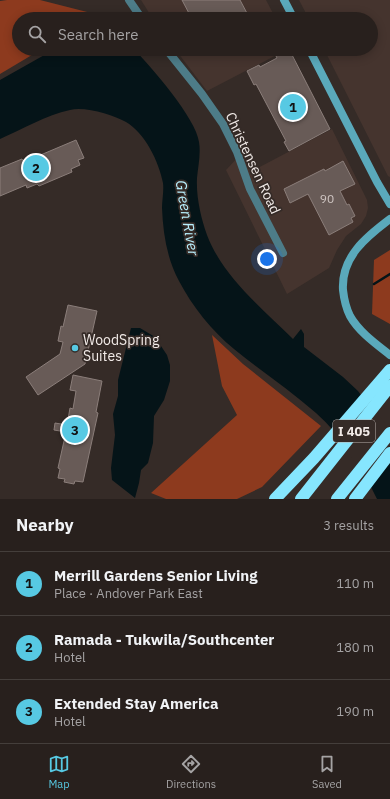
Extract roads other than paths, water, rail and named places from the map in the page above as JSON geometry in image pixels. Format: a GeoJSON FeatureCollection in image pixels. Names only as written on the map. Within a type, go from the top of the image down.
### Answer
{"type":"FeatureCollection","features":[{"type":"Feature","properties":{"kind":"highway"},"geometry":{"type":"LineString","coordinates":[[275,499],[385,387],[390,370]]}},
{"type":"Feature","properties":{"kind":"highway","name":"I 405"},"geometry":{"type":"LineString","coordinates":[[301,499],[385,387]]}},
{"type":"Feature","properties":{"kind":"highway","name":"I 405"},"geometry":{"type":"LineString","coordinates":[[339,496],[390,433]]}},
{"type":"Feature","properties":{"kind":"highway"},"geometry":{"type":"LineString","coordinates":[[355,499],[390,454]]}},
{"type":"Feature","properties":{"kind":"street"},"geometry":{"type":"LineString","coordinates":[[129,0],[137,12]]}},
{"type":"Feature","properties":{"kind":"street"},"geometry":{"type":"LineString","coordinates":[[284,0],[290,12]]}},
{"type":"Feature","properties":{"kind":"street","name":"Christensen Road"},"geometry":{"type":"LineString","coordinates":[[172,56],[202,94],[222,124],[237,152],[250,189],[283,253]]}},
{"type":"Feature","properties":{"kind":"street"},"geometry":{"type":"LineString","coordinates":[[313,56],[377,182],[390,204]]}},
{"type":"Feature","properties":{"kind":"street"},"geometry":{"type":"LineString","coordinates":[[387,353],[363,332],[350,316],[343,297],[343,286],[346,266],[352,254],[360,243],[390,219]]}},
{"type":"Feature","properties":{"kind":"water","name":"Green River"},"geometry":{"type":"Polygon","coordinates":[[[43,56],[140,56],[172,93],[196,132],[200,147],[197,185],[201,215],[207,235],[223,265],[256,304],[293,339],[301,329],[304,334],[304,347],[343,377],[358,391],[390,434],[390,499],[377,499],[351,453],[325,422],[296,396],[226,342],[203,318],[190,300],[171,264],[166,246],[163,227],[163,183],[161,175],[155,157],[139,133],[126,122],[107,114],[91,110],[76,109],[52,115],[0,139],[0,80],[43,56]]]}},
{"type":"Feature","properties":{"kind":"water"},"geometry":{"type":"Polygon","coordinates":[[[131,328],[140,328],[155,337],[167,355],[170,365],[170,381],[164,400],[154,416],[153,443],[148,463],[141,470],[135,498],[112,480],[111,468],[115,435],[113,414],[118,396],[118,380],[131,328]]]}},
{"type":"Feature","properties":{"kind":"waterway"},"geometry":{"type":"LineString","coordinates":[[374,284],[390,274]]}},
{"type":"Feature","properties":{"kind":"place","name":"Merrill Gardens Senior Living"},"geometry":{"type":"Point","coordinates":[293,107]}},
{"type":"Feature","properties":{"kind":"place","name":"Ramada - Tukwila/Southcenter"},"geometry":{"type":"Point","coordinates":[36,168]}},
{"type":"Feature","properties":{"kind":"place","name":"WoodSpring Suites"},"geometry":{"type":"Point","coordinates":[75,348]}},
{"type":"Feature","properties":{"kind":"place","name":"Extended Stay America"},"geometry":{"type":"Point","coordinates":[75,430]}}]}
